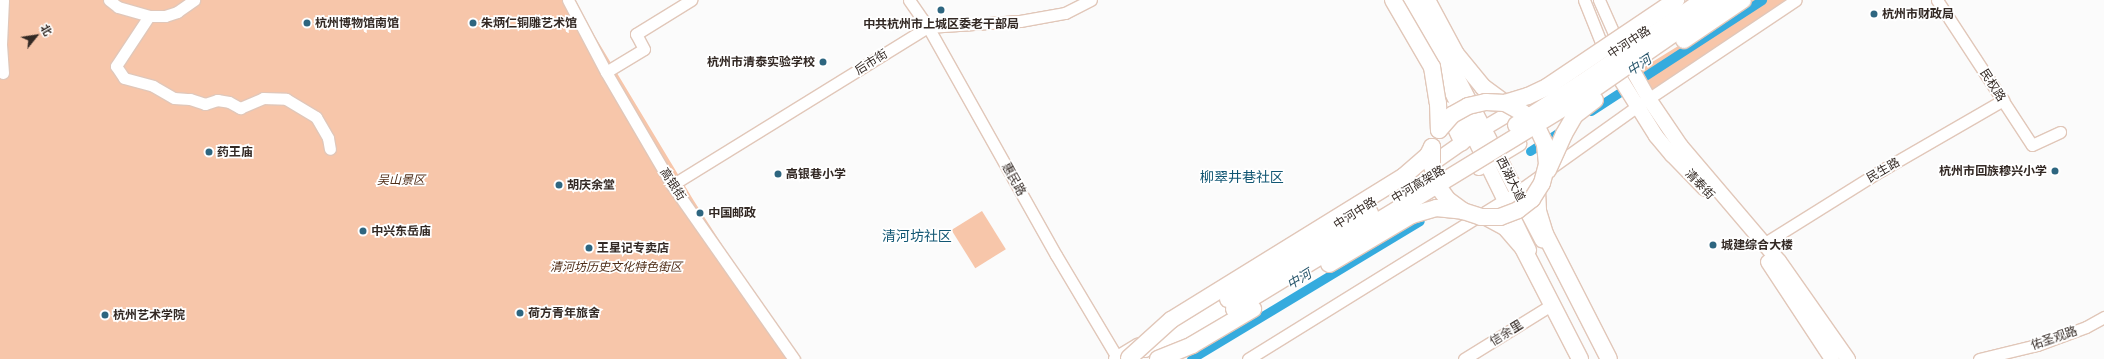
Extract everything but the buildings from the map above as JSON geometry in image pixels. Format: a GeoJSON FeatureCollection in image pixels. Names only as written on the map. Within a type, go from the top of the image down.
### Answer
{"type":"FeatureCollection","features":[{"type":"Feature","properties":{"kind":"highway"},"geometry":{"type":"LineString","coordinates":[[1393,0],[1432,67],[1438,103],[1439,130]]}},
{"type":"Feature","properties":{"kind":"highway"},"geometry":{"type":"LineString","coordinates":[[1427,0],[1456,54],[1483,87],[1505,104],[1523,113],[1537,127],[1545,144],[1547,164],[1540,187],[1538,211],[1545,234],[1609,359]]}},
{"type":"Feature","properties":{"kind":"highway"},"geometry":{"type":"LineString","coordinates":[[1122,359],[1171,320],[1404,176],[1428,155],[1439,130],[1452,115],[1468,106],[1486,102],[1505,104],[1528,96],[1547,87],[1676,0]]}},
{"type":"Feature","properties":{"kind":"highway","name":"中河高架路"},"geometry":{"type":"LineString","coordinates":[[1122,359],[1513,127],[1580,84],[1703,0]]}},
{"type":"Feature","properties":{"kind":"highway","name":"中河高架路"},"geometry":{"type":"LineString","coordinates":[[1151,359],[1586,95],[1722,0]]}},
{"type":"Feature","properties":{"kind":"highway"},"geometry":{"type":"LineString","coordinates":[[1486,217],[1500,217],[1518,210],[1532,199],[1540,187],[1564,134],[1575,115],[1596,99],[1743,0]]}},
{"type":"Feature","properties":{"kind":"highway"},"geometry":{"type":"LineString","coordinates":[[1432,147],[1432,166],[1437,184],[1448,200],[1463,211]]}},
{"type":"Feature","properties":{"kind":"highway"},"geometry":{"type":"LineString","coordinates":[[1158,359],[1192,345],[1412,215],[1436,208],[1463,211],[1486,217],[1505,227],[1523,248],[1580,359]]}},
{"type":"Feature","properties":{"kind":"main road"},"geometry":{"type":"LineString","coordinates":[[1393,0],[1473,135]]}},
{"type":"Feature","properties":{"kind":"main road"},"geometry":{"type":"LineString","coordinates":[[1403,0],[1434,56],[1473,135]]}},
{"type":"Feature","properties":{"kind":"main road","name":"西湖大道"},"geometry":{"type":"LineString","coordinates":[[1417,0],[1473,135],[1504,200],[1585,359]]}},
{"type":"Feature","properties":{"kind":"main road","name":"中河中路"},"geometry":{"type":"LineString","coordinates":[[1122,359],[1416,176],[1473,135],[1607,56],[1692,0]]}},
{"type":"Feature","properties":{"kind":"main road","name":"中河中路"},"geometry":{"type":"LineString","coordinates":[[1164,359],[1279,288],[1499,157],[1620,81],[1734,0]]}},
{"type":"Feature","properties":{"kind":"main road","name":"清泰街"},"geometry":{"type":"LineString","coordinates":[[1620,47],[1648,96],[1681,146],[1765,243],[1848,359]]}},
{"type":"Feature","properties":{"kind":"main road","name":"清泰街"},"geometry":{"type":"LineString","coordinates":[[1607,56],[1634,104],[1656,136],[1672,155],[1711,195],[1770,264],[1832,359]]}},
{"type":"Feature","properties":{"kind":"main road","name":"西湖大道"},"geometry":{"type":"LineString","coordinates":[[1473,135],[1499,157],[1603,359]]}},
{"type":"Feature","properties":{"kind":"street"},"geometry":{"type":"LineString","coordinates":[[3,0],[1,44],[3,73]]}},
{"type":"Feature","properties":{"kind":"street"},"geometry":{"type":"LineString","coordinates":[[109,0],[118,7],[149,16],[165,16],[177,12],[194,0]]}},
{"type":"Feature","properties":{"kind":"street","name":"高银街"},"geometry":{"type":"LineString","coordinates":[[568,0],[606,72],[672,185],[794,359]]}},
{"type":"Feature","properties":{"kind":"street"},"geometry":{"type":"LineString","coordinates":[[606,72],[644,49],[636,34],[691,0]]}},
{"type":"Feature","properties":{"kind":"street","name":"惠民路"},"geometry":{"type":"LineString","coordinates":[[909,0],[928,27],[1056,255],[1122,359]]}},
{"type":"Feature","properties":{"kind":"street","name":"后市街"},"geometry":{"type":"LineString","coordinates":[[672,185],[928,27],[1020,21],[1064,13],[1091,0]]}},
{"type":"Feature","properties":{"kind":"street","name":"清泰街"},"geometry":{"type":"LineString","coordinates":[[1584,0],[1607,56]]}},
{"type":"Feature","properties":{"kind":"street","name":"清泰街"},"geometry":{"type":"LineString","coordinates":[[1598,0],[1620,47]]}},
{"type":"Feature","properties":{"kind":"street"},"geometry":{"type":"LineString","coordinates":[[1248,359],[1517,192],[1634,104],[1796,0]]}},
{"type":"Feature","properties":{"kind":"street","name":"民权路"},"geometry":{"type":"LineString","coordinates":[[1937,0],[2032,145],[2060,132]]}},
{"type":"Feature","properties":{"kind":"street"},"geometry":{"type":"LineString","coordinates":[[149,16],[116,66],[124,78],[153,86],[174,98],[190,99],[205,104],[217,100],[229,102],[240,108],[264,98],[286,99],[316,117],[328,138],[330,149]]}},
{"type":"Feature","properties":{"kind":"street","name":"民生路"},"geometry":{"type":"LineString","coordinates":[[1765,243],[1882,170],[2003,100]]}},
{"type":"Feature","properties":{"kind":"street","name":"信余里"},"geometry":{"type":"LineString","coordinates":[[1464,359],[1548,307]]}},
{"type":"Feature","properties":{"kind":"street","name":"佑圣观路"},"geometry":{"type":"LineString","coordinates":[[1979,359],[2037,345],[2086,327],[2104,317]]}},
{"type":"Feature","properties":{"kind":"green space","name":"吴山景区"},"geometry":{"type":"Polygon","coordinates":[[[0,0],[573,0],[694,201],[746,282],[801,359],[0,359],[0,0]]]}},
{"type":"Feature","properties":{"kind":"green space"},"geometry":{"type":"Polygon","coordinates":[[[1753,0],[1797,0],[1649,99],[1636,72],[1753,0]]]}},
{"type":"Feature","properties":{"kind":"green space"},"geometry":{"type":"Polygon","coordinates":[[[982,211],[1006,249],[975,268],[951,230],[982,211]]]}},
{"type":"Feature","properties":{"kind":"waterway","name":"中河"},"geometry":{"type":"LineString","coordinates":[[1591,111],[1762,0]]}},
{"type":"Feature","properties":{"kind":"waterway","name":"中河"},"geometry":{"type":"LineString","coordinates":[[1530,151],[1565,128]]}},
{"type":"Feature","properties":{"kind":"waterway","name":"中河"},"geometry":{"type":"LineString","coordinates":[[1191,359],[1420,221]]}},
{"type":"Feature","properties":{"kind":"place","name":"中共杭州市上城区委老干部局"},"geometry":{"type":"Point","coordinates":[941,10]}},
{"type":"Feature","properties":{"kind":"place","name":"杭州市财政局"},"geometry":{"type":"Point","coordinates":[1874,14]}},
{"type":"Feature","properties":{"kind":"place","name":"杭州博物馆南馆"},"geometry":{"type":"Point","coordinates":[307,23]}},
{"type":"Feature","properties":{"kind":"place","name":"朱炳仁铜雕艺术馆"},"geometry":{"type":"Point","coordinates":[473,23]}},
{"type":"Feature","properties":{"kind":"place","name":"杭州市清泰实验学校"},"geometry":{"type":"Point","coordinates":[823,62]}},
{"type":"Feature","properties":{"kind":"place","name":"药王庙"},"geometry":{"type":"Point","coordinates":[209,152]}},
{"type":"Feature","properties":{"kind":"place","name":"杭州市回族穆兴小学"},"geometry":{"type":"Point","coordinates":[2055,171]}},
{"type":"Feature","properties":{"kind":"place","name":"高银巷小学"},"geometry":{"type":"Point","coordinates":[778,174]}},
{"type":"Feature","properties":{"kind":"place","name":"胡庆余堂"},"geometry":{"type":"Point","coordinates":[559,185]}},
{"type":"Feature","properties":{"kind":"place","name":"中国邮政"},"geometry":{"type":"Point","coordinates":[700,213]}},
{"type":"Feature","properties":{"kind":"place","name":"中兴东岳庙"},"geometry":{"type":"Point","coordinates":[363,231]}},
{"type":"Feature","properties":{"kind":"place","name":"城建综合大楼"},"geometry":{"type":"Point","coordinates":[1713,245]}},
{"type":"Feature","properties":{"kind":"place","name":"王星记专卖店"},"geometry":{"type":"Point","coordinates":[589,248]}},
{"type":"Feature","properties":{"kind":"place","name":"荷方青年旅舍"},"geometry":{"type":"Point","coordinates":[520,313]}},
{"type":"Feature","properties":{"kind":"place","name":"杭州艺术学院"},"geometry":{"type":"Point","coordinates":[105,315]}},
{"type":"Feature","properties":{"kind":"district","name":"柳翠井巷社区"},"geometry":{"type":"Point","coordinates":[1242,177]}},
{"type":"Feature","properties":{"kind":"district","name":"清河坊社区"},"geometry":{"type":"Point","coordinates":[917,236]}},
{"type":"Feature","properties":{"kind":"park label","name":"清河坊历史文化特色街区"},"geometry":{"type":"Point","coordinates":[616,267]}}]}
